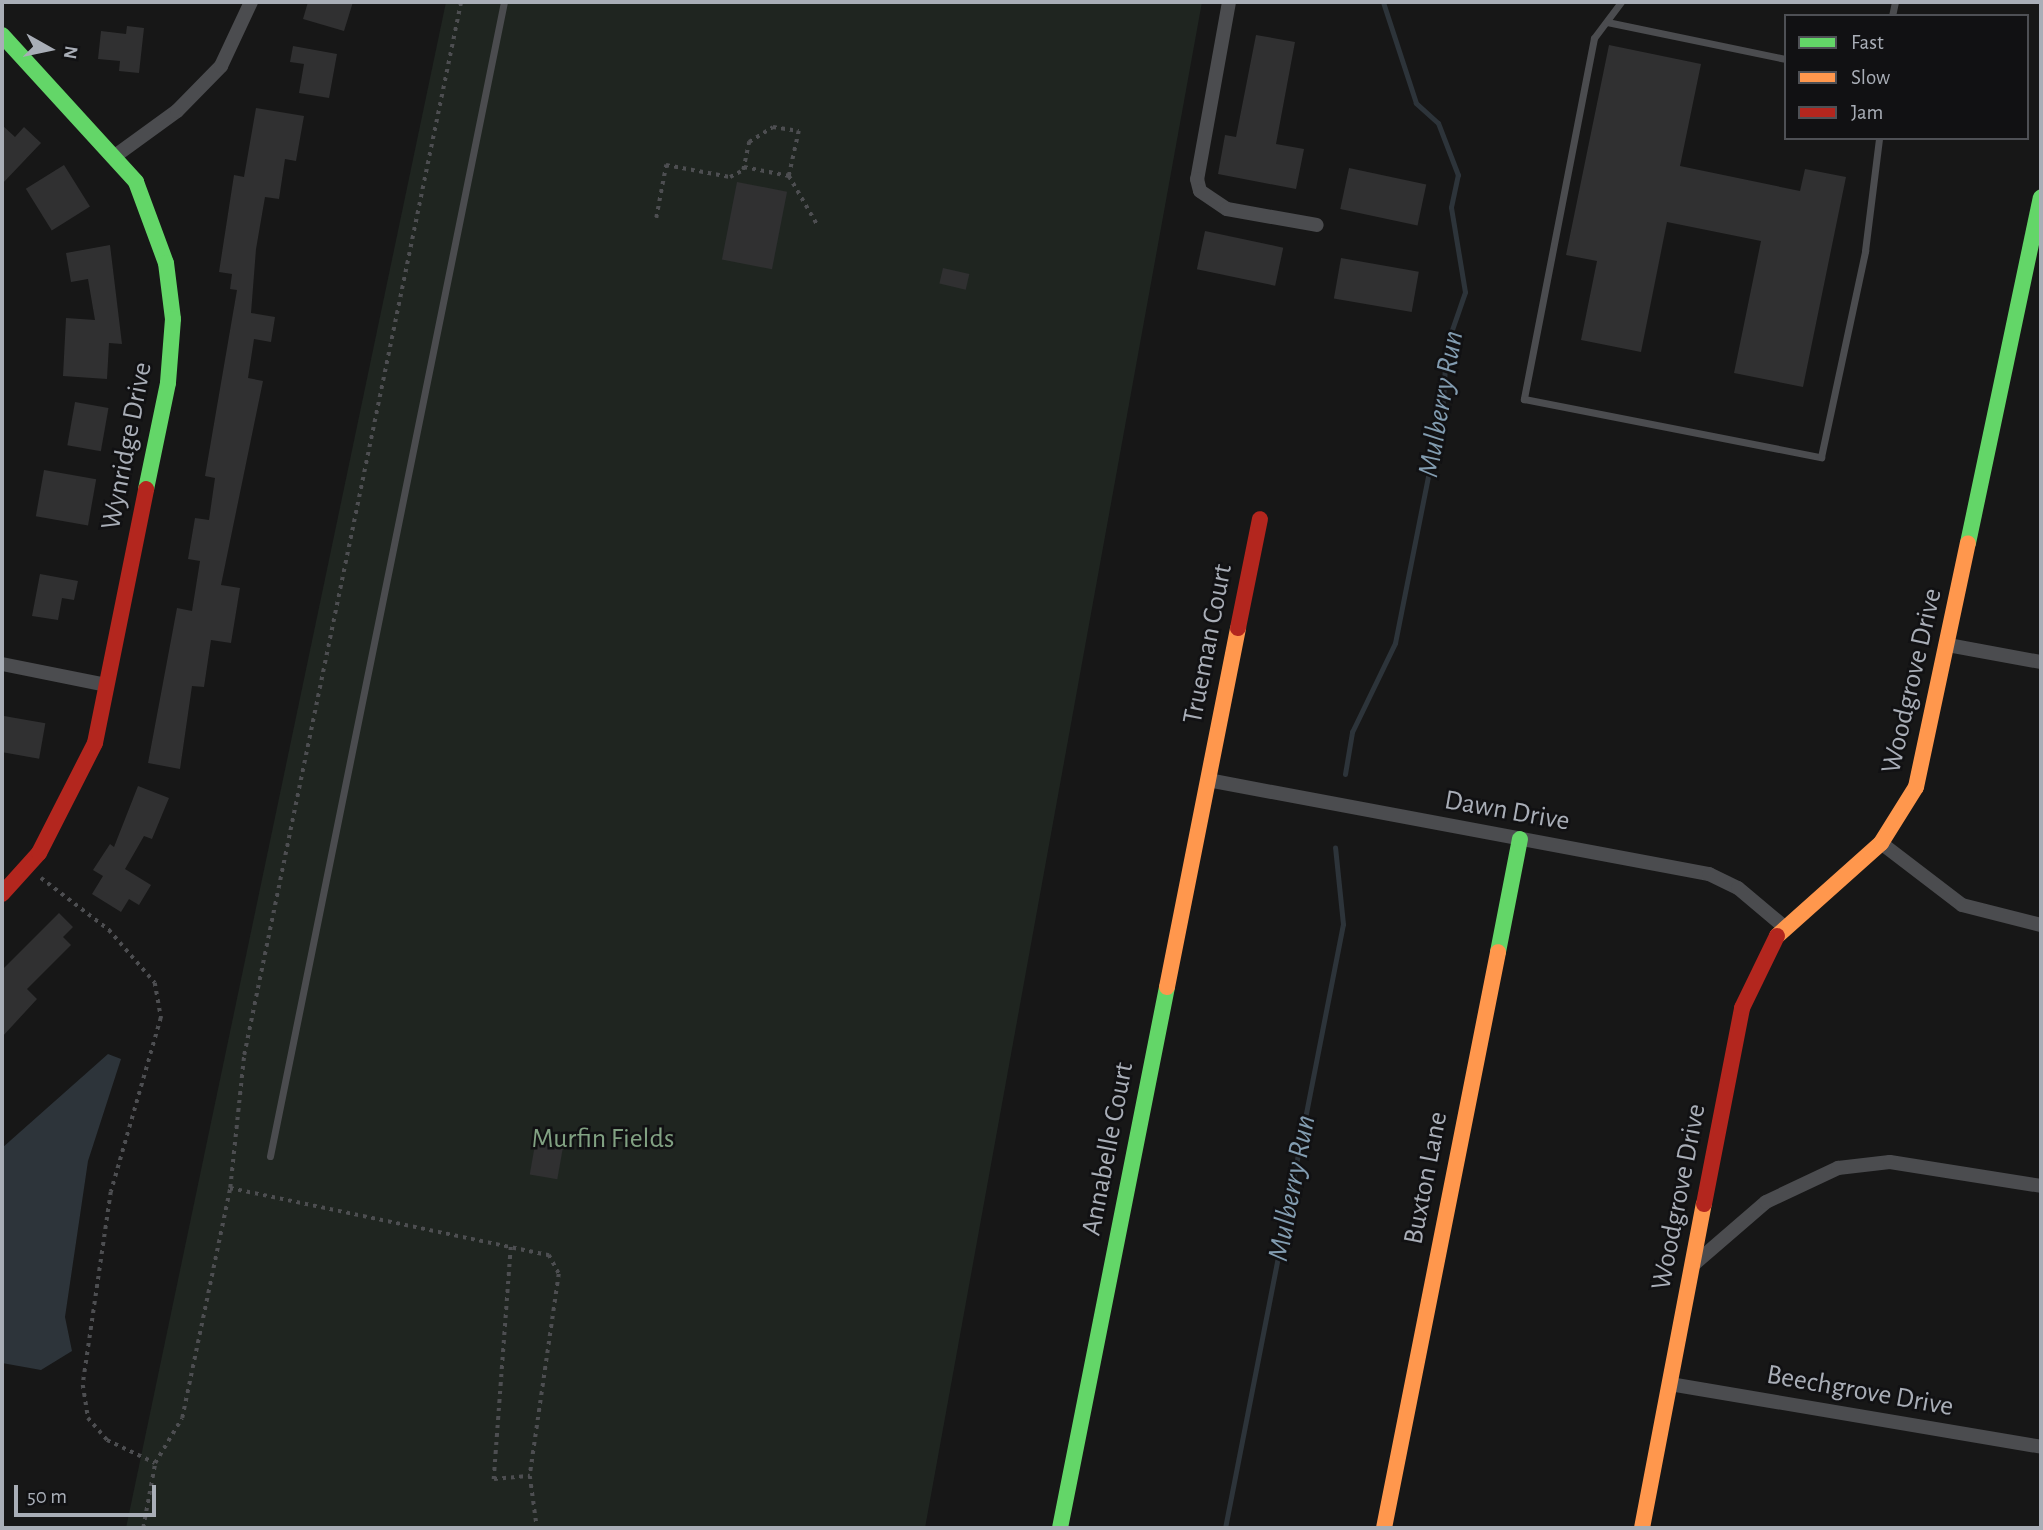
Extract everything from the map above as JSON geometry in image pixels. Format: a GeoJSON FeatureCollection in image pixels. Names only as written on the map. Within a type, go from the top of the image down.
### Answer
{"type":"FeatureCollection","features":[{"type":"Feature","properties":{"kind":"street"},"geometry":{"type":"LineString","coordinates":[[115,156],[177,111],[221,66],[251,2]]}},
{"type":"Feature","properties":{"kind":"street"},"geometry":{"type":"LineString","coordinates":[[1229,2],[1197,179],[1200,191],[1227,209],[1317,225]]}},
{"type":"Feature","properties":{"kind":"street","name":"Wynridge Drive"},"geometry":{"type":"LineString","coordinates":[[2,35],[115,156],[151,213],[173,319],[168,383],[107,685],[84,776],[27,867],[2,894]]}},
{"type":"Feature","properties":{"kind":"street","name":"Woodgrove Drive"},"geometry":{"type":"LineString","coordinates":[[1642,1528],[1742,1008],[1782,925],[1881,843],[1916,787],[2041,198]]}},
{"type":"Feature","properties":{"kind":"street","name":"Trueman Court"},"geometry":{"type":"LineString","coordinates":[[1208,780],[1260,519]]}},
{"type":"Feature","properties":{"kind":"street"},"geometry":{"type":"LineString","coordinates":[[1948,645],[2041,662]]}},
{"type":"Feature","properties":{"kind":"street"},"geometry":{"type":"LineString","coordinates":[[2,664],[107,685]]}},
{"type":"Feature","properties":{"kind":"street","name":"Dawn Drive"},"geometry":{"type":"LineString","coordinates":[[1208,780],[1709,874],[1738,888],[1782,925]]}},
{"type":"Feature","properties":{"kind":"street","name":"Annabelle Court"},"geometry":{"type":"LineString","coordinates":[[1060,1528],[1208,780]]}},
{"type":"Feature","properties":{"kind":"street","name":"Buxton Lane"},"geometry":{"type":"LineString","coordinates":[[1384,1528],[1520,839]]}},
{"type":"Feature","properties":{"kind":"street"},"geometry":{"type":"LineString","coordinates":[[1881,843],[1962,905],[2041,925]]}},
{"type":"Feature","properties":{"kind":"street"},"geometry":{"type":"LineString","coordinates":[[1693,1265],[1766,1202],[1838,1168],[1890,1162],[2041,1186]]}},
{"type":"Feature","properties":{"kind":"street","name":"Beechgrove Drive"},"geometry":{"type":"LineString","coordinates":[[1670,1384],[2041,1447]]}},
{"type":"Feature","properties":{"kind":"lane"},"geometry":{"type":"LineString","coordinates":[[270,1156],[504,2]]}},
{"type":"Feature","properties":{"kind":"lane"},"geometry":{"type":"LineString","coordinates":[[1621,2],[1594,38],[1524,399],[1821,457],[1865,251],[1879,140]]}},
{"type":"Feature","properties":{"kind":"lane"},"geometry":{"type":"LineString","coordinates":[[1607,22],[1784,59]]}},
{"type":"Feature","properties":{"kind":"path"},"geometry":{"type":"LineString","coordinates":[[143,1528],[155,1463],[182,1418],[230,1188],[244,1055],[461,2]]}},
{"type":"Feature","properties":{"kind":"path"},"geometry":{"type":"LineString","coordinates":[[656,218],[666,165],[730,177],[744,167],[749,142],[774,127],[799,131],[789,176],[818,226]]}},
{"type":"Feature","properties":{"kind":"path"},"geometry":{"type":"LineString","coordinates":[[744,167],[789,176]]}},
{"type":"Feature","properties":{"kind":"path"},"geometry":{"type":"LineString","coordinates":[[27,867],[109,930],[155,984],[162,1018],[111,1192],[83,1385],[88,1418],[107,1440],[155,1463]]}},
{"type":"Feature","properties":{"kind":"path"},"geometry":{"type":"LineString","coordinates":[[230,1188],[549,1255],[559,1274],[530,1476],[537,1528]]}},
{"type":"Feature","properties":{"kind":"path"},"geometry":{"type":"LineString","coordinates":[[511,1247],[494,1479],[530,1476]]}},
{"type":"Feature","properties":{"kind":"green space","name":"Murfin Fields"},"geometry":{"type":"Polygon","coordinates":[[[446,2],[1202,2],[925,1528],[126,1528],[446,2]]]}},
{"type":"Feature","properties":{"kind":"shaded area"},"geometry":{"type":"Polygon","coordinates":[[[108,1054],[121,1059],[88,1161],[65,1317],[72,1351],[41,1370],[2,1363],[2,1148],[108,1054]]]}},
{"type":"Feature","properties":{"kind":"building"},"geometry":{"type":"Polygon","coordinates":[[[308,2],[353,2],[344,31],[303,19],[308,2]]]}},
{"type":"Feature","properties":{"kind":"building"},"geometry":{"type":"Polygon","coordinates":[[[127,26],[144,28],[139,73],[119,71],[120,61],[98,59],[101,31],[126,34],[127,26]]]}},
{"type":"Feature","properties":{"kind":"building"},"geometry":{"type":"Polygon","coordinates":[[[1256,35],[1295,42],[1276,144],[1304,149],[1296,189],[1218,174],[1225,135],[1236,137],[1256,35]]]}},
{"type":"Feature","properties":{"kind":"building"},"geometry":{"type":"Polygon","coordinates":[[[1609,45],[1701,64],[1680,166],[1800,191],[1805,169],[1846,177],[1803,387],[1734,373],[1761,241],[1667,222],[1641,352],[1581,340],[1597,261],[1566,255],[1609,45]]]}},
{"type":"Feature","properties":{"kind":"building"},"geometry":{"type":"Polygon","coordinates":[[[293,46],[337,54],[329,98],[299,93],[304,64],[290,62],[293,46]]]}},
{"type":"Feature","properties":{"kind":"building"},"geometry":{"type":"Polygon","coordinates":[[[256,108],[304,116],[296,161],[285,159],[279,199],[265,197],[256,249],[251,313],[275,317],[271,342],[254,339],[248,378],[263,381],[221,585],[240,588],[231,643],[211,640],[204,687],[192,686],[180,769],[148,763],[177,608],[192,611],[200,561],[188,559],[195,518],[209,520],[215,478],[205,476],[237,290],[230,289],[232,274],[219,272],[234,175],[244,177],[256,108]]]}},
{"type":"Feature","properties":{"kind":"building"},"geometry":{"type":"Polygon","coordinates":[[[2,125],[15,137],[24,127],[41,143],[2,184],[2,125]]]}},
{"type":"Feature","properties":{"kind":"building"},"geometry":{"type":"Polygon","coordinates":[[[64,165],[90,207],[52,230],[26,189],[64,165]]]}},
{"type":"Feature","properties":{"kind":"building"},"geometry":{"type":"Polygon","coordinates":[[[1349,168],[1426,184],[1418,226],[1340,209],[1349,168]]]}},
{"type":"Feature","properties":{"kind":"building"},"geometry":{"type":"Polygon","coordinates":[[[737,182],[787,192],[772,269],[722,260],[737,182]]]}},
{"type":"Feature","properties":{"kind":"building"},"geometry":{"type":"Polygon","coordinates":[[[1205,231],[1283,248],[1275,286],[1197,269],[1205,231]]]}},
{"type":"Feature","properties":{"kind":"building"},"geometry":{"type":"Polygon","coordinates":[[[110,245],[122,344],[109,343],[107,379],[63,376],[66,318],[95,320],[88,279],[71,282],[66,253],[110,245]]]}},
{"type":"Feature","properties":{"kind":"building"},"geometry":{"type":"Polygon","coordinates":[[[1341,258],[1419,272],[1412,312],[1334,298],[1341,258]]]}},
{"type":"Feature","properties":{"kind":"building"},"geometry":{"type":"Polygon","coordinates":[[[943,268],[969,274],[966,290],[939,284],[943,268]]]}},
{"type":"Feature","properties":{"kind":"building"},"geometry":{"type":"Polygon","coordinates":[[[75,402],[108,408],[101,451],[67,445],[75,402]]]}},
{"type":"Feature","properties":{"kind":"building"},"geometry":{"type":"Polygon","coordinates":[[[44,470],[96,479],[88,525],[36,516],[44,470]]]}},
{"type":"Feature","properties":{"kind":"building"},"geometry":{"type":"Polygon","coordinates":[[[40,574],[78,581],[74,600],[62,598],[58,620],[32,616],[40,574]]]}},
{"type":"Feature","properties":{"kind":"building"},"geometry":{"type":"Polygon","coordinates":[[[4,716],[45,723],[39,759],[2,752],[4,716]]]}},
{"type":"Feature","properties":{"kind":"building"},"geometry":{"type":"Polygon","coordinates":[[[138,786],[169,798],[152,839],[144,836],[125,869],[151,885],[139,905],[129,899],[121,912],[92,894],[103,876],[93,870],[110,844],[114,847],[138,786]]]}},
{"type":"Feature","properties":{"kind":"building"},"geometry":{"type":"Polygon","coordinates":[[[59,913],[73,927],[63,937],[71,945],[27,989],[37,999],[2,1037],[2,970],[59,913]]]}},
{"type":"Feature","properties":{"kind":"building"},"geometry":{"type":"Polygon","coordinates":[[[536,1139],[564,1144],[557,1179],[530,1174],[536,1139]]]}},
{"type":"Feature","properties":{"kind":"waterway","name":"Mulberry Run"},"geometry":{"type":"LineString","coordinates":[[1345,774],[1352,732],[1395,643],[1443,401],[1446,347],[1465,292],[1451,207],[1458,175],[1438,123],[1416,103],[1383,2]]}},
{"type":"Feature","properties":{"kind":"waterway","name":"Mulberry Run"},"geometry":{"type":"LineString","coordinates":[[1225,1528],[1343,924],[1335,847]]}},
{"type":"Feature","properties":{"kind":"traffic: fast"},"geometry":{"type":"LineString","coordinates":[[2,35],[136,182],[166,263],[173,319],[168,383],[146,489]]}},
{"type":"Feature","properties":{"kind":"traffic: fast"},"geometry":{"type":"LineString","coordinates":[[1968,543],[2041,198]]}},
{"type":"Feature","properties":{"kind":"traffic: fast"},"geometry":{"type":"LineString","coordinates":[[1498,952],[1520,839]]}},
{"type":"Feature","properties":{"kind":"traffic: fast"},"geometry":{"type":"LineString","coordinates":[[1060,1528],[1167,987]]}},
{"type":"Feature","properties":{"kind":"traffic: slow"},"geometry":{"type":"LineString","coordinates":[[1777,936],[1881,843],[1916,787],[1968,543]]}},
{"type":"Feature","properties":{"kind":"traffic: slow"},"geometry":{"type":"LineString","coordinates":[[1167,987],[1238,628]]}},
{"type":"Feature","properties":{"kind":"traffic: slow"},"geometry":{"type":"LineString","coordinates":[[1384,1528],[1498,952]]}},
{"type":"Feature","properties":{"kind":"traffic: slow"},"geometry":{"type":"LineString","coordinates":[[1642,1528],[1704,1204]]}},
{"type":"Feature","properties":{"kind":"traffic: jam"},"geometry":{"type":"LineString","coordinates":[[2,894],[39,853],[95,743],[146,489]]}},
{"type":"Feature","properties":{"kind":"traffic: jam"},"geometry":{"type":"LineString","coordinates":[[1238,628],[1260,519]]}},
{"type":"Feature","properties":{"kind":"traffic: jam"},"geometry":{"type":"LineString","coordinates":[[1704,1204],[1742,1008],[1777,936]]}}]}
